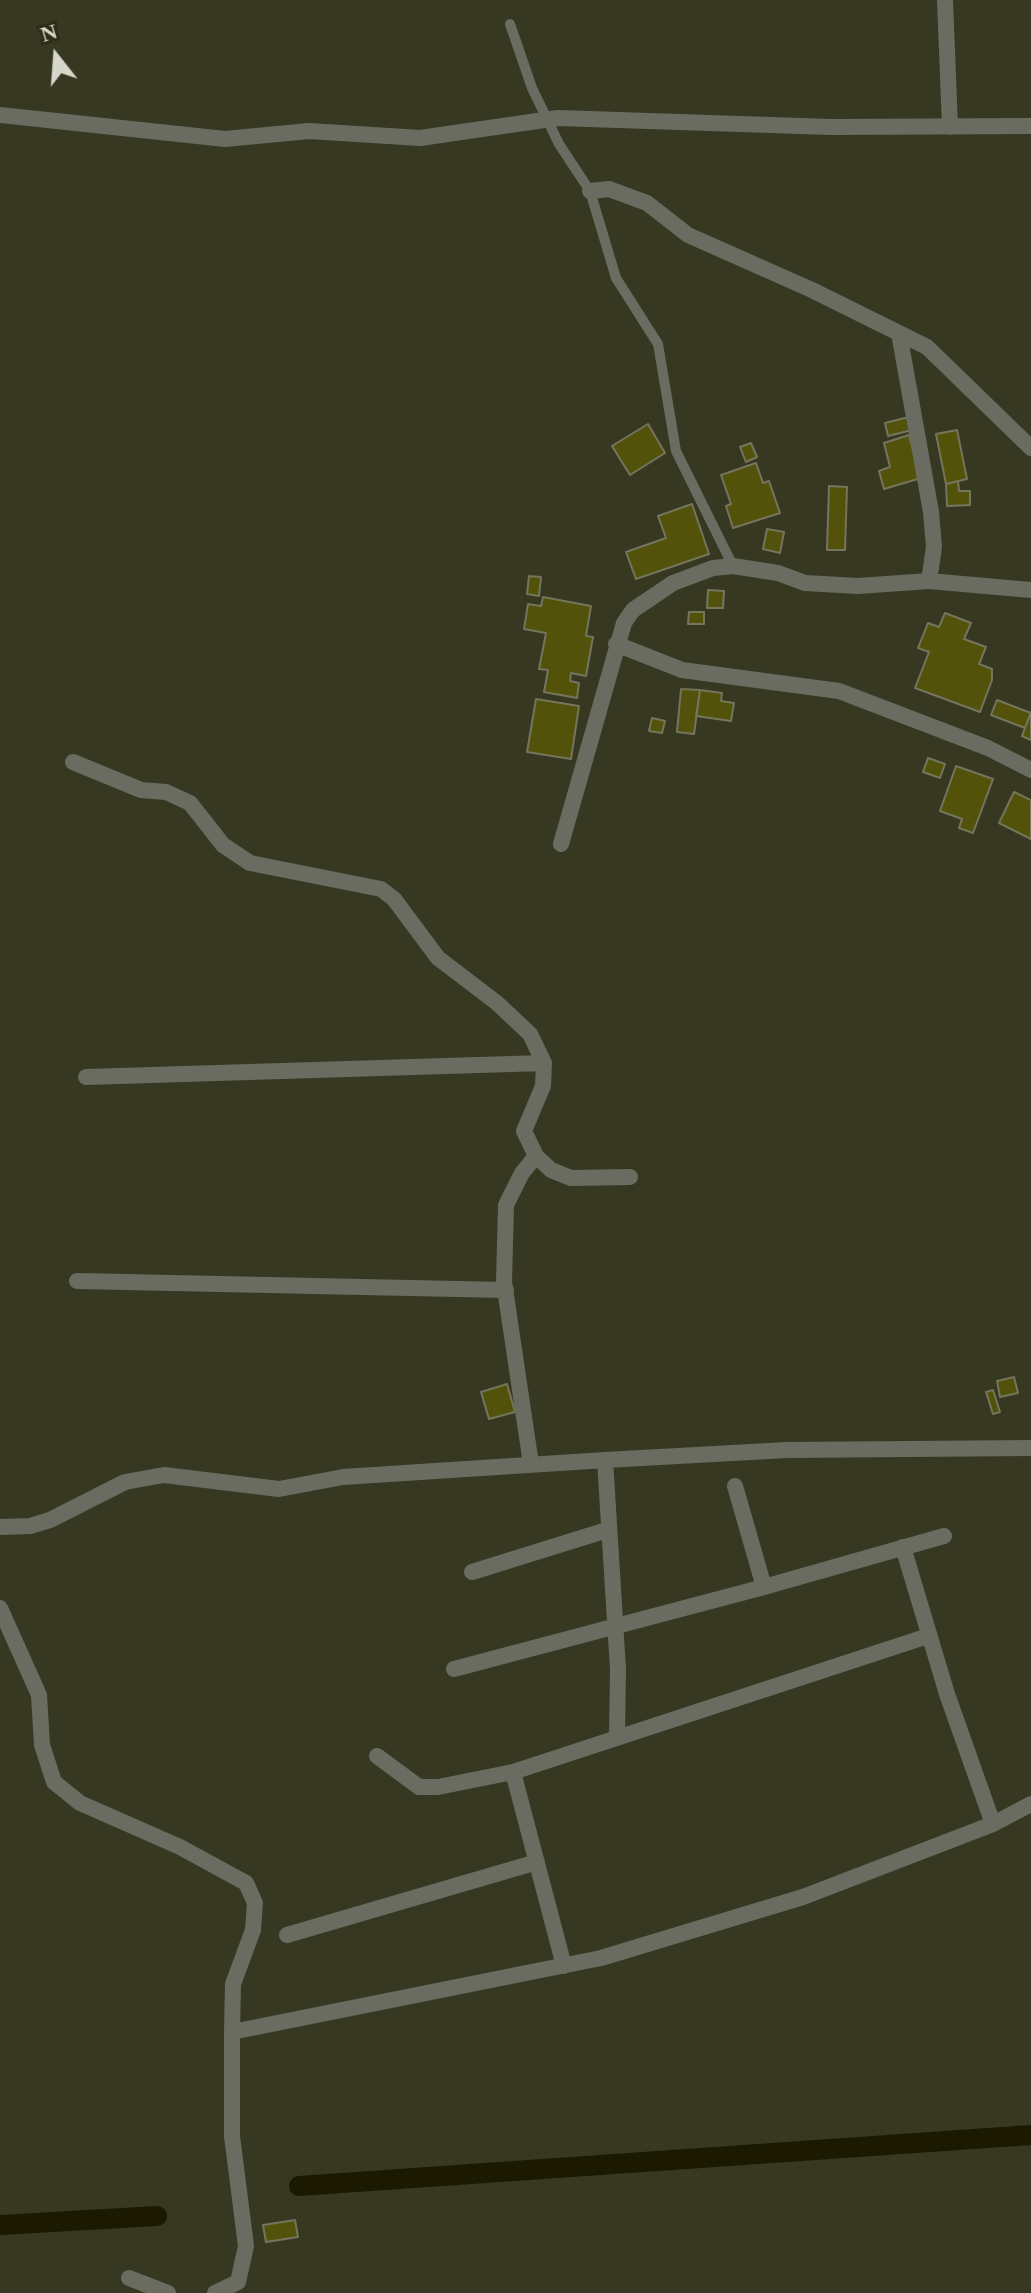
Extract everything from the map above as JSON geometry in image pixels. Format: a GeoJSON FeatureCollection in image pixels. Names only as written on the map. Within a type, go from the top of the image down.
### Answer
{"type":"FeatureCollection","features":[{"type":"Feature","properties":{"kind":"street"},"geometry":{"type":"LineString","coordinates":[[945,0],[950,127]]}},
{"type":"Feature","properties":{"kind":"street"},"geometry":{"type":"LineString","coordinates":[[0,115],[225,139],[309,131],[420,138],[549,119],[1031,126]]}},
{"type":"Feature","properties":{"kind":"street"},"geometry":{"type":"LineString","coordinates":[[590,191],[609,189],[647,203],[688,235],[927,347],[1031,448]]}},
{"type":"Feature","properties":{"kind":"street"},"geometry":{"type":"LineString","coordinates":[[899,333],[931,512],[934,547],[929,581]]}},
{"type":"Feature","properties":{"kind":"street"},"geometry":{"type":"LineString","coordinates":[[561,844],[616,644],[633,610],[692,574],[733,566],[778,573],[805,583],[858,586],[929,581],[1031,590]]}},
{"type":"Feature","properties":{"kind":"street"},"geometry":{"type":"LineString","coordinates":[[616,644],[682,670],[839,691],[988,748],[1031,770]]}},
{"type":"Feature","properties":{"kind":"street"},"geometry":{"type":"LineString","coordinates":[[73,762],[141,790],[166,792],[190,803],[223,845],[250,863],[381,889],[394,899],[438,958],[497,1003],[530,1034],[544,1063],[543,1086],[524,1131],[536,1156],[551,1170],[571,1178],[630,1177]]}},
{"type":"Feature","properties":{"kind":"street"},"geometry":{"type":"LineString","coordinates":[[86,1077],[544,1063]]}},
{"type":"Feature","properties":{"kind":"street"},"geometry":{"type":"LineString","coordinates":[[531,1464],[506,1290],[506,1205],[522,1173],[536,1156]]}},
{"type":"Feature","properties":{"kind":"street"},"geometry":{"type":"LineString","coordinates":[[77,1281],[506,1290]]}},
{"type":"Feature","properties":{"kind":"street"},"geometry":{"type":"LineString","coordinates":[[0,1527],[30,1526],[50,1520],[125,1482],[164,1475],[279,1489],[343,1477],[787,1450],[1031,1448]]}},
{"type":"Feature","properties":{"kind":"street"},"geometry":{"type":"LineString","coordinates":[[605,1460],[617,1738]]}},
{"type":"Feature","properties":{"kind":"street"},"geometry":{"type":"LineString","coordinates":[[735,1486],[764,1587]]}},
{"type":"Feature","properties":{"kind":"street"},"geometry":{"type":"LineString","coordinates":[[472,1572],[607,1530]]}},
{"type":"Feature","properties":{"kind":"street"},"geometry":{"type":"LineString","coordinates":[[454,1669],[944,1536]]}},
{"type":"Feature","properties":{"kind":"street"},"geometry":{"type":"LineString","coordinates":[[903,1547],[928,1636],[993,1824]]}},
{"type":"Feature","properties":{"kind":"street"},"geometry":{"type":"LineString","coordinates":[[0,1608],[39,1695],[42,1745],[54,1782],[80,1803],[180,1847],[246,1883],[255,1903],[253,1930],[233,1984],[232,2136],[246,2246],[238,2282],[215,2293]]}},
{"type":"Feature","properties":{"kind":"street"},"geometry":{"type":"LineString","coordinates":[[377,1756],[419,1787],[438,1787],[513,1772],[928,1636]]}},
{"type":"Feature","properties":{"kind":"street"},"geometry":{"type":"LineString","coordinates":[[513,1772],[564,1966]]}},
{"type":"Feature","properties":{"kind":"street"},"geometry":{"type":"LineString","coordinates":[[232,2032],[601,1958],[803,1897],[993,1824],[1031,1804]]}},
{"type":"Feature","properties":{"kind":"street"},"geometry":{"type":"LineString","coordinates":[[287,1935],[537,1862]]}},
{"type":"Feature","properties":{"kind":"street"},"geometry":{"type":"LineString","coordinates":[[129,2278],[168,2293]]}},
{"type":"Feature","properties":{"kind":"lane"},"geometry":{"type":"LineString","coordinates":[[510,24],[532,88],[559,144],[590,191],[616,278],[658,344],[676,451],[733,566]]}},
{"type":"Feature","properties":{"kind":"building"},"geometry":{"type":"Polygon","coordinates":[[[909,417],[912,430],[888,436],[885,423],[909,417]]]}},
{"type":"Feature","properties":{"kind":"building"},"geometry":{"type":"Polygon","coordinates":[[[648,424],[665,453],[630,475],[612,446],[648,424]]]}},
{"type":"Feature","properties":{"kind":"building"},"geometry":{"type":"Polygon","coordinates":[[[957,430],[967,479],[946,484],[936,434],[957,430]]]}},
{"type":"Feature","properties":{"kind":"building"},"geometry":{"type":"Polygon","coordinates":[[[909,435],[921,478],[884,489],[879,471],[890,467],[884,443],[909,435]]]}},
{"type":"Feature","properties":{"kind":"building"},"geometry":{"type":"Polygon","coordinates":[[[751,443],[757,457],[746,462],[740,447],[751,443]]]}},
{"type":"Feature","properties":{"kind":"building"},"geometry":{"type":"Polygon","coordinates":[[[756,463],[763,483],[769,481],[780,513],[733,528],[726,506],[731,504],[721,475],[756,463]]]}},
{"type":"Feature","properties":{"kind":"building"},"geometry":{"type":"Polygon","coordinates":[[[958,481],[959,491],[970,491],[970,505],[947,506],[946,484],[958,481]]]}},
{"type":"Feature","properties":{"kind":"building"},"geometry":{"type":"Polygon","coordinates":[[[829,486],[847,487],[845,550],[827,550],[829,486]]]}},
{"type":"Feature","properties":{"kind":"building"},"geometry":{"type":"Polygon","coordinates":[[[692,504],[709,554],[636,579],[626,552],[666,538],[658,516],[692,504]]]}},
{"type":"Feature","properties":{"kind":"building"},"geometry":{"type":"Polygon","coordinates":[[[767,529],[784,532],[780,553],[763,549],[767,529]]]}},
{"type":"Feature","properties":{"kind":"building"},"geometry":{"type":"Polygon","coordinates":[[[529,576],[541,577],[539,596],[527,594],[529,576]]]}},
{"type":"Feature","properties":{"kind":"building"},"geometry":{"type":"Polygon","coordinates":[[[708,590],[724,591],[723,608],[707,608],[708,590]]]}},
{"type":"Feature","properties":{"kind":"building"},"geometry":{"type":"Polygon","coordinates":[[[543,597],[591,606],[586,636],[593,637],[586,676],[571,673],[570,681],[579,683],[577,698],[544,692],[548,670],[539,669],[546,633],[524,629],[528,604],[541,606],[543,597]]]}},
{"type":"Feature","properties":{"kind":"building"},"geometry":{"type":"Polygon","coordinates":[[[689,612],[704,612],[704,624],[688,624],[689,612]]]}},
{"type":"Feature","properties":{"kind":"building"},"geometry":{"type":"Polygon","coordinates":[[[945,613],[971,623],[964,639],[986,647],[979,664],[992,669],[992,680],[980,712],[915,688],[929,652],[918,648],[928,623],[939,627],[945,613]]]}},
{"type":"Feature","properties":{"kind":"building"},"geometry":{"type":"Polygon","coordinates":[[[681,689],[700,690],[694,734],[677,732],[681,689]]]}},
{"type":"Feature","properties":{"kind":"building"},"geometry":{"type":"Polygon","coordinates":[[[700,690],[722,693],[721,701],[734,703],[731,721],[696,716],[700,690]]]}},
{"type":"Feature","properties":{"kind":"building"},"geometry":{"type":"Polygon","coordinates":[[[536,699],[579,706],[571,759],[527,752],[536,699]]]}},
{"type":"Feature","properties":{"kind":"building"},"geometry":{"type":"Polygon","coordinates":[[[997,700],[1031,713],[1025,728],[991,715],[997,700]]]}},
{"type":"Feature","properties":{"kind":"building"},"geometry":{"type":"Polygon","coordinates":[[[1031,712],[1031,740],[1022,736],[1031,712]]]}},
{"type":"Feature","properties":{"kind":"building"},"geometry":{"type":"Polygon","coordinates":[[[652,718],[665,721],[662,733],[649,731],[652,718]]]}},
{"type":"Feature","properties":{"kind":"building"},"geometry":{"type":"Polygon","coordinates":[[[928,758],[945,764],[940,778],[923,772],[928,758]]]}},
{"type":"Feature","properties":{"kind":"building"},"geometry":{"type":"Polygon","coordinates":[[[956,766],[993,779],[973,833],[959,828],[962,819],[940,811],[956,766]]]}},
{"type":"Feature","properties":{"kind":"building"},"geometry":{"type":"Polygon","coordinates":[[[1014,792],[1031,800],[1031,839],[999,823],[1014,792]]]}},
{"type":"Feature","properties":{"kind":"building"},"geometry":{"type":"Polygon","coordinates":[[[1014,1377],[1018,1393],[1000,1397],[997,1381],[1014,1377]]]}},
{"type":"Feature","properties":{"kind":"building"},"geometry":{"type":"Polygon","coordinates":[[[507,1384],[515,1412],[489,1419],[481,1392],[507,1384]]]}},
{"type":"Feature","properties":{"kind":"building"},"geometry":{"type":"Polygon","coordinates":[[[993,1390],[1000,1412],[993,1414],[986,1392],[993,1390]]]}},
{"type":"Feature","properties":{"kind":"building"},"geometry":{"type":"Polygon","coordinates":[[[295,2220],[298,2237],[266,2242],[263,2225],[295,2220]]]}},
{"type":"Feature","properties":{"kind":"waterway"},"geometry":{"type":"LineString","coordinates":[[299,2186],[1031,2135]]}},
{"type":"Feature","properties":{"kind":"waterway"},"geometry":{"type":"LineString","coordinates":[[0,2225],[157,2216]]}}]}
